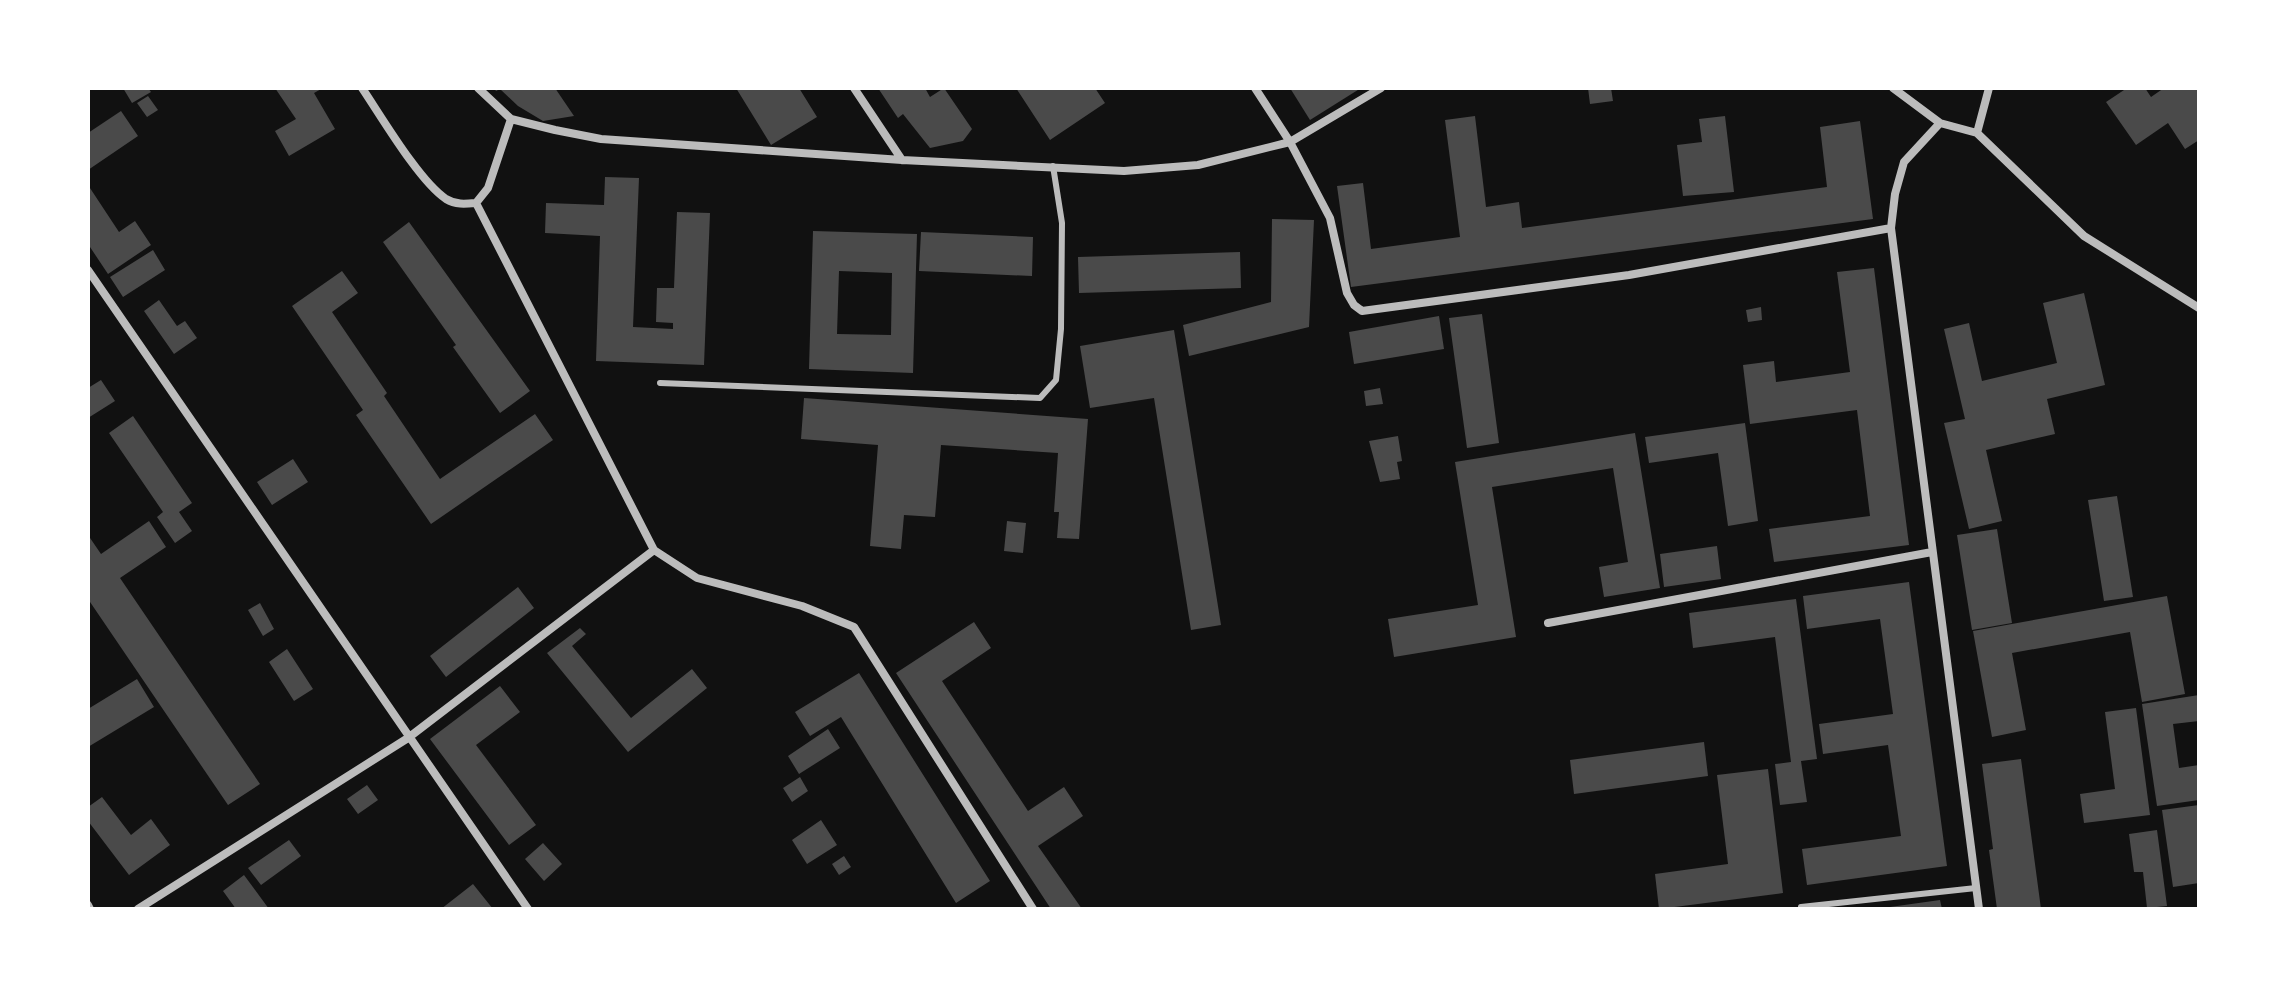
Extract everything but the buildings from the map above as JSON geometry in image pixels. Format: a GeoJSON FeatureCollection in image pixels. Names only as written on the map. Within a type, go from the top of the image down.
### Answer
{"type":"FeatureCollection","features":[{"type":"Feature","properties":{"kind":"street"},"geometry":{"type":"LineString","coordinates":[[362,88],[434,189],[461,205],[476,203],[488,188],[511,119]]}},
{"type":"Feature","properties":{"kind":"street"},"geometry":{"type":"LineString","coordinates":[[478,88],[511,119],[601,139],[902,160],[1124,171],[1198,165],[1290,142],[1381,88]]}},
{"type":"Feature","properties":{"kind":"street"},"geometry":{"type":"LineString","coordinates":[[854,88],[902,160]]}},
{"type":"Feature","properties":{"kind":"street"},"geometry":{"type":"LineString","coordinates":[[1255,88],[1290,142],[1330,218],[1347,293],[1362,311],[1629,275],[1891,228]]}},
{"type":"Feature","properties":{"kind":"street"},"geometry":{"type":"LineString","coordinates":[[1893,88],[1940,123],[1977,133],[2084,236],[2199,308]]}},
{"type":"Feature","properties":{"kind":"street"},"geometry":{"type":"LineString","coordinates":[[1977,133],[1989,88]]}},
{"type":"Feature","properties":{"kind":"street"},"geometry":{"type":"LineString","coordinates":[[1940,123],[1904,162],[1895,194],[1891,228],[1979,909]]}},
{"type":"Feature","properties":{"kind":"street"},"geometry":{"type":"LineString","coordinates":[[476,203],[654,550],[697,578],[802,606],[854,627],[1033,909]]}},
{"type":"Feature","properties":{"kind":"street"},"geometry":{"type":"LineString","coordinates":[[88,270],[528,909]]}},
{"type":"Feature","properties":{"kind":"street"},"geometry":{"type":"LineString","coordinates":[[138,909],[408,738],[654,550]]}},
{"type":"Feature","properties":{"kind":"street"},"geometry":{"type":"LineString","coordinates":[[1548,623],[1932,552]]}},
{"type":"Feature","properties":{"kind":"lane"},"geometry":{"type":"LineString","coordinates":[[660,383],[1040,398],[1056,380],[1061,329],[1062,223],[1053,166]]}},
{"type":"Feature","properties":{"kind":"lane"},"geometry":{"type":"LineString","coordinates":[[1801,907],[1976,888]]}}]}
